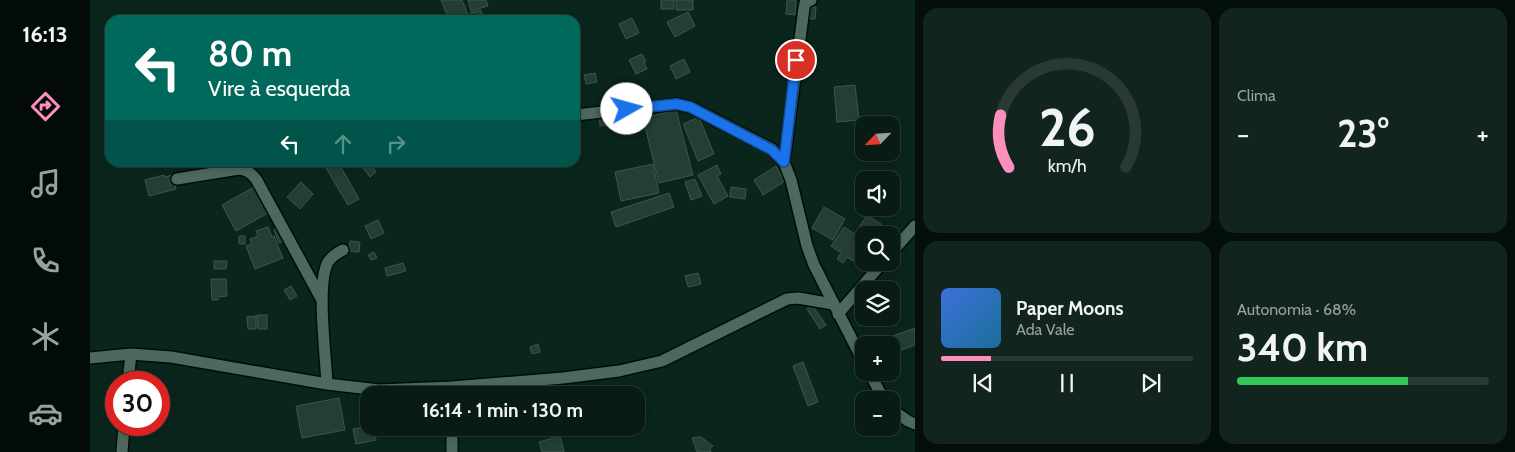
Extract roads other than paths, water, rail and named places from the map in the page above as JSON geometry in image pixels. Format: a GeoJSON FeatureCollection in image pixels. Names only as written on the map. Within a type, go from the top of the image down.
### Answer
{"type":"FeatureCollection","features":[{"type":"Feature","properties":{"kind":"street"},"geometry":{"type":"LineString","coordinates":[[784,162],[804,8],[805,3],[811,0]]}},
{"type":"Feature","properties":{"kind":"street"},"geometry":{"type":"LineString","coordinates":[[580,114],[677,104],[690,107],[772,150],[784,162],[791,180],[807,246],[814,265],[855,346]]}},
{"type":"Feature","properties":{"kind":"street"},"geometry":{"type":"LineString","coordinates":[[177,179],[239,169],[246,170],[252,174],[322,300]]}},
{"type":"Feature","properties":{"kind":"street"},"geometry":{"type":"LineString","coordinates":[[900,243],[915,226]]}},
{"type":"Feature","properties":{"kind":"street"},"geometry":{"type":"LineString","coordinates":[[328,384],[322,300],[327,264],[332,257],[343,250]]}},
{"type":"Feature","properties":{"kind":"street"},"geometry":{"type":"LineString","coordinates":[[835,309],[874,271]]}},
{"type":"Feature","properties":{"kind":"street"},"geometry":{"type":"LineString","coordinates":[[495,386],[619,371],[662,361],[787,299],[798,298],[835,309]]}},
{"type":"Feature","properties":{"kind":"street"},"geometry":{"type":"LineString","coordinates":[[129,371],[131,354]]}},
{"type":"Feature","properties":{"kind":"street"},"geometry":{"type":"LineString","coordinates":[[90,358],[131,354],[171,357],[360,388]]}},
{"type":"Feature","properties":{"kind":"street"},"geometry":{"type":"LineString","coordinates":[[900,415],[915,424]]}},
{"type":"Feature","properties":{"kind":"street"},"geometry":{"type":"LineString","coordinates":[[122,452],[123,436]]}},
{"type":"Feature","properties":{"kind":"street"},"geometry":{"type":"LineString","coordinates":[[452,436],[452,452]]}}]}
